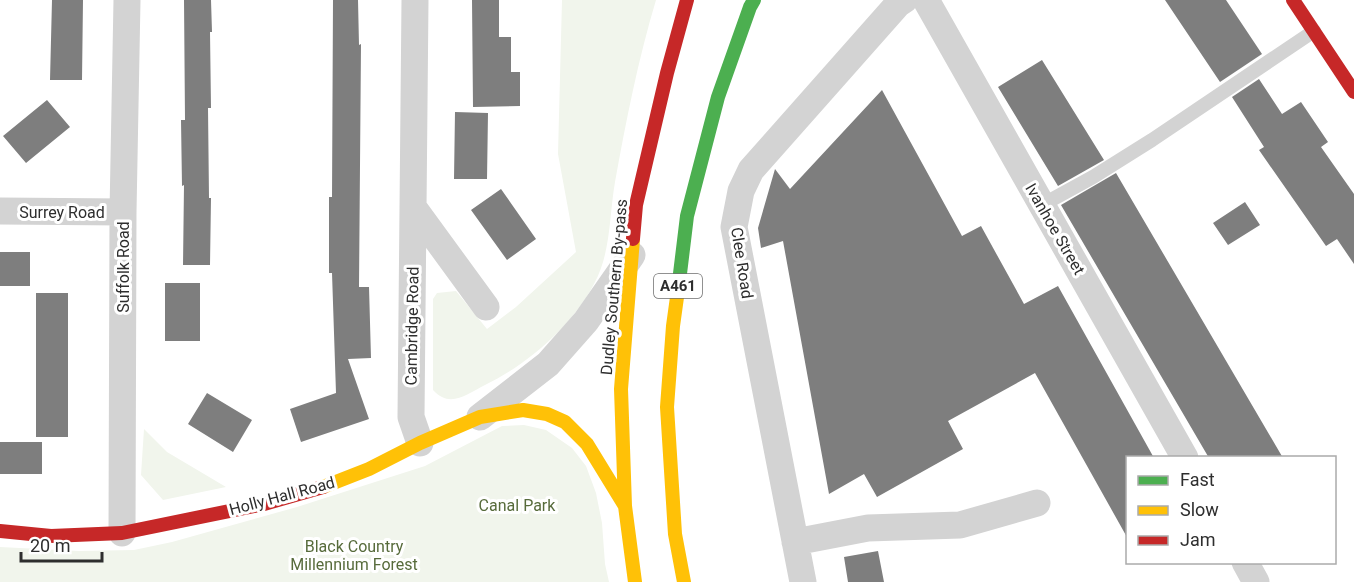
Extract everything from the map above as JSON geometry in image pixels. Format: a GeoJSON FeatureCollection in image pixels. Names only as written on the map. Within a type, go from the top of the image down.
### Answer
{"type":"FeatureCollection","features":[{"type":"Feature","properties":{"kind":"main road","name":"Dudley Southern By-pass"},"geometry":{"type":"LineString","coordinates":[[635,582],[625,506],[621,389],[636,205],[687,0]]}},
{"type":"Feature","properties":{"kind":"main road","name":"A461"},"geometry":{"type":"LineString","coordinates":[[684,582],[675,534],[667,407],[672,326],[687,216],[718,97],[754,0]]}},
{"type":"Feature","properties":{"kind":"main road"},"geometry":{"type":"LineString","coordinates":[[1293,0],[1354,92]]}},
{"type":"Feature","properties":{"kind":"main road","name":"Holly Hall Road"},"geometry":{"type":"LineString","coordinates":[[0,531],[51,536],[122,534],[264,504],[325,486],[369,469],[420,443],[480,417],[523,410],[548,414],[565,422],[588,444],[625,506]]}},
{"type":"Feature","properties":{"kind":"street","name":"Suffolk Road"},"geometry":{"type":"LineString","coordinates":[[122,534],[123,212],[128,0]]}},
{"type":"Feature","properties":{"kind":"street","name":"Cambridge Road"},"geometry":{"type":"LineString","coordinates":[[415,0],[411,417],[420,443]]}},
{"type":"Feature","properties":{"kind":"street","name":"Clee Road"},"geometry":{"type":"LineString","coordinates":[[803,582],[734,226],[741,190],[752,170],[898,4],[904,0]]}},
{"type":"Feature","properties":{"kind":"street","name":"Ivanhoe Street"},"geometry":{"type":"LineString","coordinates":[[926,0],[1184,456]]}},
{"type":"Feature","properties":{"kind":"street"},"geometry":{"type":"LineString","coordinates":[[413,207],[486,307]]}},
{"type":"Feature","properties":{"kind":"street","name":"Surrey Road"},"geometry":{"type":"LineString","coordinates":[[0,212],[123,212]]}},
{"type":"Feature","properties":{"kind":"street","name":"Holly Hall Road"},"geometry":{"type":"LineString","coordinates":[[480,417],[548,364],[586,321],[632,255]]}},
{"type":"Feature","properties":{"kind":"street"},"geometry":{"type":"LineString","coordinates":[[795,542],[868,528],[960,525],[1037,503]]}},
{"type":"Feature","properties":{"kind":"street"},"geometry":{"type":"LineString","coordinates":[[1246,564],[1256,582]]}},
{"type":"Feature","properties":{"kind":"lane"},"geometry":{"type":"LineString","coordinates":[[1042,206],[1142,146],[1314,31]]}},
{"type":"Feature","properties":{"kind":"green space"},"geometry":{"type":"Polygon","coordinates":[[[562,0],[656,0],[628,113],[604,260],[585,300],[547,343],[517,367],[465,396],[452,399],[439,396],[433,390],[433,299],[437,293],[456,291],[487,329],[516,307],[576,252],[558,154],[562,0]]]}},
{"type":"Feature","properties":{"kind":"green space","name":"Canal Park"},"geometry":{"type":"Polygon","coordinates":[[[524,425],[546,430],[572,448],[586,466],[596,493],[602,523],[605,564],[609,582],[0,582],[0,547],[79,551],[134,550],[172,542],[297,507],[425,466],[502,426],[524,425]]]}},
{"type":"Feature","properties":{"kind":"green space"},"geometry":{"type":"Polygon","coordinates":[[[144,429],[167,452],[226,487],[163,500],[141,475],[144,429]]]}},
{"type":"Feature","properties":{"kind":"building"},"geometry":{"type":"Polygon","coordinates":[[[52,0],[83,0],[82,80],[50,80],[52,0]]]}},
{"type":"Feature","properties":{"kind":"building"},"geometry":{"type":"Polygon","coordinates":[[[184,0],[211,0],[211,108],[208,108],[209,198],[211,198],[210,265],[183,265],[184,185],[182,186],[181,120],[185,120],[184,0]]]}},
{"type":"Feature","properties":{"kind":"building"},"geometry":{"type":"Polygon","coordinates":[[[333,0],[358,0],[359,45],[361,44],[359,287],[369,287],[371,358],[348,359],[369,419],[301,442],[290,409],[336,393],[332,273],[329,273],[329,197],[332,197],[333,0]]]}},
{"type":"Feature","properties":{"kind":"building"},"geometry":{"type":"Polygon","coordinates":[[[472,0],[499,0],[499,37],[511,37],[511,72],[520,72],[520,106],[473,107],[472,0]]]}},
{"type":"Feature","properties":{"kind":"building"},"geometry":{"type":"Polygon","coordinates":[[[1165,0],[1226,0],[1262,54],[1220,82],[1165,0]]]}},
{"type":"Feature","properties":{"kind":"building"},"geometry":{"type":"Polygon","coordinates":[[[1042,60],[1104,160],[1058,186],[998,87],[1042,60]]]}},
{"type":"Feature","properties":{"kind":"building"},"geometry":{"type":"Polygon","coordinates":[[[1259,79],[1282,114],[1301,102],[1328,142],[1321,147],[1354,194],[1354,264],[1337,239],[1326,246],[1259,150],[1264,147],[1232,97],[1259,79]]]}},
{"type":"Feature","properties":{"kind":"building"},"geometry":{"type":"Polygon","coordinates":[[[882,90],[962,236],[981,226],[1024,304],[1058,286],[1153,456],[1126,456],[1126,535],[1035,373],[948,421],[963,449],[877,497],[864,474],[829,494],[783,241],[761,248],[758,228],[775,169],[790,189],[882,90]]]}},
{"type":"Feature","properties":{"kind":"building"},"geometry":{"type":"Polygon","coordinates":[[[47,100],[70,127],[26,163],[3,136],[47,100]]]}},
{"type":"Feature","properties":{"kind":"building"},"geometry":{"type":"Polygon","coordinates":[[[455,112],[488,113],[487,179],[454,179],[455,112]]]}},
{"type":"Feature","properties":{"kind":"building"},"geometry":{"type":"Polygon","coordinates":[[[1116,173],[1282,456],[1208,456],[1061,205],[1116,173]]]}},
{"type":"Feature","properties":{"kind":"building"},"geometry":{"type":"Polygon","coordinates":[[[501,189],[536,239],[507,260],[471,210],[501,189]]]}},
{"type":"Feature","properties":{"kind":"building"},"geometry":{"type":"Polygon","coordinates":[[[1245,202],[1260,225],[1228,245],[1213,223],[1245,202]]]}},
{"type":"Feature","properties":{"kind":"building"},"geometry":{"type":"Polygon","coordinates":[[[0,252],[30,252],[30,286],[0,286],[0,252]]]}},
{"type":"Feature","properties":{"kind":"building"},"geometry":{"type":"Polygon","coordinates":[[[165,283],[200,283],[200,341],[165,341],[165,283]]]}},
{"type":"Feature","properties":{"kind":"building"},"geometry":{"type":"Polygon","coordinates":[[[36,293],[68,293],[68,437],[36,437],[36,293]]]}},
{"type":"Feature","properties":{"kind":"building"},"geometry":{"type":"Polygon","coordinates":[[[207,393],[252,420],[233,452],[188,424],[207,393]]]}},
{"type":"Feature","properties":{"kind":"building"},"geometry":{"type":"Polygon","coordinates":[[[0,442],[42,442],[42,474],[0,474],[0,442]]]}},
{"type":"Feature","properties":{"kind":"building"},"geometry":{"type":"Polygon","coordinates":[[[878,551],[884,582],[848,582],[844,557],[878,551]]]}},
{"type":"Feature","properties":{"kind":"traffic: fast"},"geometry":{"type":"LineString","coordinates":[[678,290],[687,216],[718,97],[754,0]]}},
{"type":"Feature","properties":{"kind":"traffic: slow"},"geometry":{"type":"LineString","coordinates":[[633,239],[621,389],[625,506],[635,582]]}},
{"type":"Feature","properties":{"kind":"traffic: slow"},"geometry":{"type":"LineString","coordinates":[[678,290],[667,407],[675,534],[684,582]]}},
{"type":"Feature","properties":{"kind":"traffic: slow"},"geometry":{"type":"LineString","coordinates":[[323,487],[369,469],[420,443],[480,417],[523,410],[547,414],[565,422],[587,444],[625,506]]}},
{"type":"Feature","properties":{"kind":"traffic: jam"},"geometry":{"type":"LineString","coordinates":[[633,239],[636,205],[687,0]]}},
{"type":"Feature","properties":{"kind":"traffic: jam"},"geometry":{"type":"LineString","coordinates":[[1293,0],[1354,92]]}},
{"type":"Feature","properties":{"kind":"traffic: jam"},"geometry":{"type":"LineString","coordinates":[[0,531],[51,536],[122,533],[264,504],[323,487]]}},
{"type":"Feature","properties":{"kind":"park label","name":"Black Country Millennium Forest"},"geometry":{"type":"Point","coordinates":[354,555]}}]}
